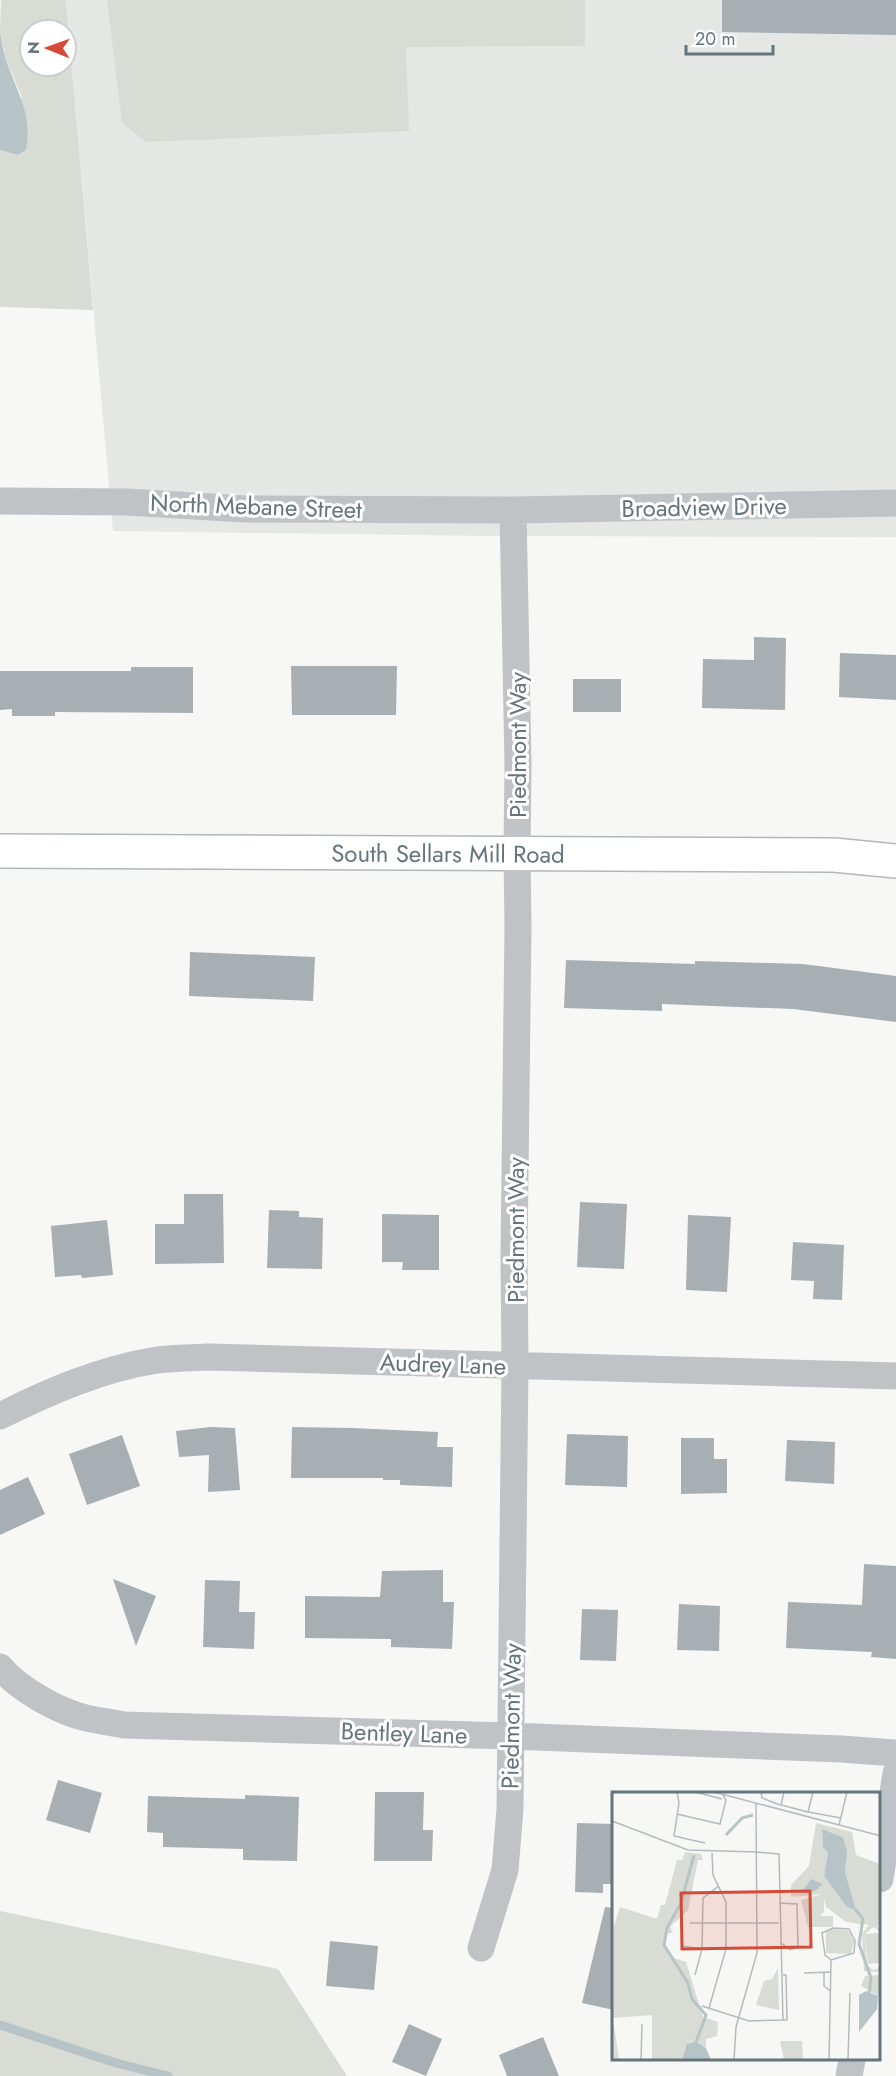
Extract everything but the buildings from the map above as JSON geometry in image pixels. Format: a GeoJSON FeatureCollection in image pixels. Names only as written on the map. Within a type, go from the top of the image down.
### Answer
{"type":"FeatureCollection","features":[{"type":"Feature","properties":{"kind":"main road","name":"South Sellars Mill Road"},"geometry":{"type":"LineString","coordinates":[[0,851],[834,855],[896,861]]}},
{"type":"Feature","properties":{"kind":"street","name":"North Mebane Street"},"geometry":{"type":"LineString","coordinates":[[0,501],[127,502],[245,509],[513,510]]}},
{"type":"Feature","properties":{"kind":"street","name":"Broadview Drive"},"geometry":{"type":"LineString","coordinates":[[513,510],[896,503]]}},
{"type":"Feature","properties":{"kind":"street","name":"Piedmont Way"},"geometry":{"type":"LineString","coordinates":[[481,1948],[505,1870],[510,1809],[519,928],[513,510]]}},
{"type":"Feature","properties":{"kind":"street","name":"Audrey Lane"},"geometry":{"type":"LineString","coordinates":[[0,1416],[48,1392],[115,1369],[158,1360],[208,1357],[896,1376]]}},
{"type":"Feature","properties":{"kind":"street","name":"Bentley Lane"},"geometry":{"type":"LineString","coordinates":[[0,1667],[44,1701],[84,1717],[124,1725],[511,1736],[896,1753]]}},
{"type":"Feature","properties":{"kind":"street"},"geometry":{"type":"LineString","coordinates":[[881,1867],[896,1773]]}},
{"type":"Feature","properties":{"kind":"street"},"geometry":{"type":"LineString","coordinates":[[849,2076],[852,2061]]}},
{"type":"Feature","properties":{"kind":"shaded area"},"geometry":{"type":"Polygon","coordinates":[[[1,0],[66,0],[68,18],[18,18],[18,78],[73,78],[93,310],[0,307],[0,150],[7,152],[22,97],[6,60],[0,32],[1,0]]]}},
{"type":"Feature","properties":{"kind":"shaded area"},"geometry":{"type":"Polygon","coordinates":[[[66,0],[896,0],[896,537],[490,536],[113,531],[73,78],[78,78],[78,18],[68,18],[66,0]]]}},
{"type":"Feature","properties":{"kind":"shaded area"},"geometry":{"type":"Polygon","coordinates":[[[107,0],[585,0],[585,46],[406,47],[409,131],[146,142],[122,123],[107,0]]]}},
{"type":"Feature","properties":{"kind":"shaded area"},"geometry":{"type":"Polygon","coordinates":[[[0,32],[5,57],[26,115],[28,137],[26,150],[18,155],[0,150],[0,32]]]}},
{"type":"Feature","properties":{"kind":"shaded area"},"geometry":{"type":"Polygon","coordinates":[[[0,1911],[278,1969],[347,2076],[0,2076],[0,1911]]]}},
{"type":"Feature","properties":{"kind":"waterway"},"geometry":{"type":"LineString","coordinates":[[0,2025],[116,2063],[168,2076]]}}]}
